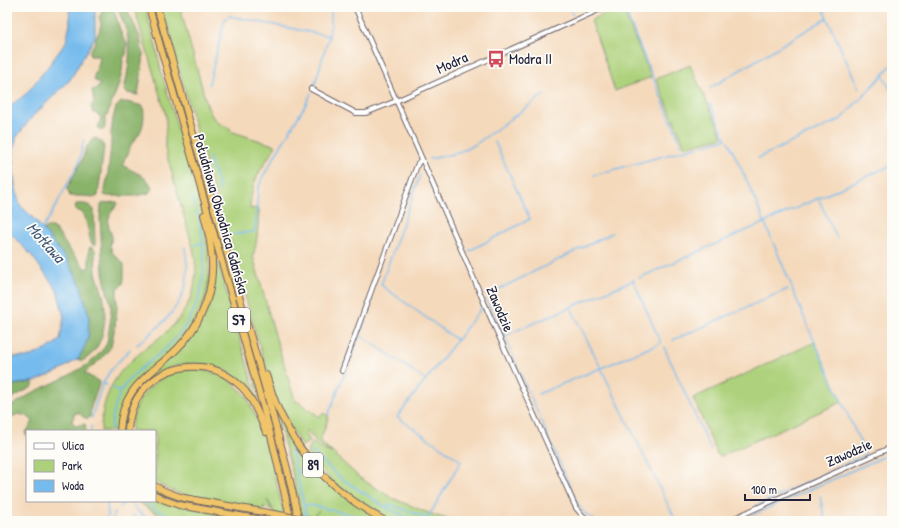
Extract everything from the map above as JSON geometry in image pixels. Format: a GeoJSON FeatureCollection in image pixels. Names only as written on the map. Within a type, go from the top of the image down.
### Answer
{"type":"FeatureCollection","features":[{"type":"Feature","properties":{"kind":"highway","name":"Południowa Obwodnica Gdańska"},"geometry":{"type":"LineString","coordinates":[[149,7],[273,444],[291,521]]}},
{"type":"Feature","properties":{"kind":"highway","name":"Południowa Obwodnica Gdańska"},"geometry":{"type":"LineString","coordinates":[[157,7],[256,352],[287,468],[299,521]]}},
{"type":"Feature","properties":{"kind":"highway"},"geometry":{"type":"LineString","coordinates":[[120,430],[122,413],[128,399],[142,379],[170,356],[185,340],[197,323],[210,291],[212,262],[203,197]]}},
{"type":"Feature","properties":{"kind":"highway","name":"89"},"geometry":{"type":"LineString","coordinates":[[256,352],[263,366],[279,411],[302,451],[315,468],[332,484],[361,507],[385,521]]}},
{"type":"Feature","properties":{"kind":"highway"},"geometry":{"type":"LineString","coordinates":[[128,430],[131,412],[143,390],[155,379],[169,371],[182,367],[194,366],[210,369],[224,374],[231,378],[244,390],[255,405],[273,444]]}},
{"type":"Feature","properties":{"kind":"highway"},"geometry":{"type":"LineString","coordinates":[[156,487],[179,497],[312,521]]}},
{"type":"Feature","properties":{"kind":"highway"},"geometry":{"type":"LineString","coordinates":[[156,496],[180,505],[268,521]]}},
{"type":"Feature","properties":{"kind":"street"},"geometry":{"type":"LineString","coordinates":[[355,7],[396,101]]}},
{"type":"Feature","properties":{"kind":"street","name":"Modra"},"geometry":{"type":"LineString","coordinates":[[311,89],[356,113],[366,113],[605,7]]}},
{"type":"Feature","properties":{"kind":"street","name":"Zawodzie"},"geometry":{"type":"LineString","coordinates":[[396,101],[496,331],[576,508],[590,521]]}},
{"type":"Feature","properties":{"kind":"street"},"geometry":{"type":"LineString","coordinates":[[342,371],[416,169],[422,159]]}},
{"type":"Feature","properties":{"kind":"street","name":"Zawodzie"},"geometry":{"type":"LineString","coordinates":[[728,521],[892,447]]}},
{"type":"Feature","properties":{"kind":"green space"},"geometry":{"type":"Polygon","coordinates":[[[103,7],[113,7],[122,36],[127,44],[119,84],[105,120],[105,127],[103,130],[100,130],[98,128],[101,118],[93,112],[91,106],[94,102],[92,90],[98,88],[100,84],[94,80],[99,63],[99,56],[90,56],[90,50],[94,45],[100,29],[101,24],[99,17],[103,7]]]}},
{"type":"Feature","properties":{"kind":"green space"},"geometry":{"type":"Polygon","coordinates":[[[117,7],[126,7],[140,37],[143,62],[138,95],[127,93],[124,90],[128,69],[129,48],[124,23],[117,7]]]}},
{"type":"Feature","properties":{"kind":"green space"},"geometry":{"type":"Polygon","coordinates":[[[134,7],[145,7],[156,46],[161,71],[202,211],[208,247],[209,273],[200,309],[188,331],[172,350],[143,374],[132,386],[121,407],[117,430],[101,430],[104,405],[114,381],[130,362],[174,324],[187,305],[195,284],[196,272],[193,248],[165,149],[166,116],[134,7]]]}},
{"type":"Feature","properties":{"kind":"green space"},"geometry":{"type":"Polygon","coordinates":[[[151,7],[154,7],[254,357],[282,459],[296,521],[294,521],[151,7]]]}},
{"type":"Feature","properties":{"kind":"green space"},"geometry":{"type":"Polygon","coordinates":[[[161,7],[180,7],[206,102],[214,119],[230,128],[230,131],[276,146],[258,175],[252,190],[250,209],[259,209],[257,239],[253,256],[295,400],[320,417],[322,413],[329,416],[320,441],[360,478],[392,498],[431,514],[454,521],[390,521],[374,513],[340,489],[307,454],[313,442],[321,449],[332,453],[320,446],[307,430],[305,432],[310,441],[304,445],[301,445],[281,411],[268,375],[161,7]]]}},
{"type":"Feature","properties":{"kind":"green space"},"geometry":{"type":"Polygon","coordinates":[[[621,7],[651,77],[615,91],[591,20],[621,7]]]}},
{"type":"Feature","properties":{"kind":"green space"},"geometry":{"type":"Polygon","coordinates":[[[690,65],[723,137],[685,147],[656,79],[690,65]]]}},
{"type":"Feature","properties":{"kind":"green space"},"geometry":{"type":"Polygon","coordinates":[[[121,102],[143,106],[143,126],[131,144],[129,153],[124,159],[124,166],[141,175],[149,182],[152,188],[149,193],[135,196],[104,195],[108,174],[113,119],[116,107],[121,102]]]}},
{"type":"Feature","properties":{"kind":"green space"},"geometry":{"type":"Polygon","coordinates":[[[96,138],[102,142],[104,147],[98,196],[70,196],[67,189],[83,158],[86,148],[93,139],[96,138]]]}},
{"type":"Feature","properties":{"kind":"green space"},"geometry":{"type":"Polygon","coordinates":[[[117,202],[118,204],[110,214],[108,223],[112,237],[110,245],[112,252],[124,264],[124,278],[123,284],[117,289],[117,308],[111,347],[101,359],[84,373],[100,382],[91,407],[90,417],[88,419],[79,413],[75,413],[72,421],[75,426],[85,424],[86,430],[27,430],[33,421],[27,416],[18,414],[7,419],[7,408],[34,392],[87,365],[97,356],[107,343],[111,317],[111,304],[103,272],[100,218],[101,205],[103,203],[117,202]]]}},
{"type":"Feature","properties":{"kind":"green space"},"geometry":{"type":"Polygon","coordinates":[[[76,204],[88,205],[94,210],[95,246],[91,243],[83,213],[75,209],[76,204]]]}},
{"type":"Feature","properties":{"kind":"green space"},"geometry":{"type":"Polygon","coordinates":[[[47,227],[52,227],[56,230],[85,268],[89,268],[89,248],[92,247],[95,250],[96,272],[104,299],[104,325],[95,350],[82,361],[78,359],[81,354],[89,316],[81,286],[68,261],[43,230],[47,227]]]}},
{"type":"Feature","properties":{"kind":"green space"},"geometry":{"type":"Polygon","coordinates":[[[216,255],[257,399],[256,400],[240,381],[220,369],[199,364],[178,365],[159,373],[143,387],[131,406],[125,430],[123,430],[128,408],[132,398],[139,388],[199,324],[216,255]]]}},
{"type":"Feature","properties":{"kind":"green space"},"geometry":{"type":"Polygon","coordinates":[[[815,342],[842,402],[721,456],[717,454],[693,398],[815,342]]]}},
{"type":"Feature","properties":{"kind":"green space"},"geometry":{"type":"Polygon","coordinates":[[[195,369],[212,372],[227,378],[245,394],[264,432],[286,521],[275,521],[273,509],[267,500],[272,510],[264,508],[264,506],[263,510],[191,496],[176,492],[156,483],[156,430],[131,430],[132,420],[144,394],[158,381],[179,371],[195,369]]]}},
{"type":"Feature","properties":{"kind":"green space"},"geometry":{"type":"Polygon","coordinates":[[[32,382],[34,384],[32,387],[7,401],[7,386],[32,382]]]}},
{"type":"Feature","properties":{"kind":"green space"},"geometry":{"type":"Polygon","coordinates":[[[276,412],[311,465],[381,521],[328,521],[322,520],[322,518],[313,517],[313,521],[303,521],[276,412]]]}},
{"type":"Feature","properties":{"kind":"green space"},"geometry":{"type":"Polygon","coordinates":[[[156,490],[180,500],[268,516],[268,518],[183,503],[171,500],[156,492],[156,490]]]}},
{"type":"Feature","properties":{"kind":"green space"},"geometry":{"type":"Polygon","coordinates":[[[156,498],[253,521],[180,521],[158,514],[139,502],[156,502],[156,498]]]}},
{"type":"Feature","properties":{"kind":"water","name":"Motława"},"geometry":{"type":"Polygon","coordinates":[[[69,7],[94,7],[95,37],[70,80],[32,117],[16,138],[13,162],[15,185],[20,205],[36,221],[68,261],[81,286],[89,316],[88,339],[78,359],[57,372],[36,381],[7,386],[7,357],[28,357],[46,350],[60,340],[64,317],[57,290],[32,256],[11,234],[7,226],[7,113],[10,106],[26,94],[66,42],[70,24],[69,7]]]}},
{"type":"Feature","properties":{"kind":"waterway"},"geometry":{"type":"LineString","coordinates":[[314,87],[329,36],[331,7]]}},
{"type":"Feature","properties":{"kind":"waterway"},"geometry":{"type":"LineString","coordinates":[[569,7],[573,15]]}},
{"type":"Feature","properties":{"kind":"waterway"},"geometry":{"type":"LineString","coordinates":[[832,7],[824,11],[859,89]]}},
{"type":"Feature","properties":{"kind":"waterway"},"geometry":{"type":"LineString","coordinates":[[624,8],[682,147]]}},
{"type":"Feature","properties":{"kind":"waterway"},"geometry":{"type":"LineString","coordinates":[[209,84],[225,19],[229,16],[329,36]]}},
{"type":"Feature","properties":{"kind":"waterway"},"geometry":{"type":"LineString","coordinates":[[710,88],[827,18]]}},
{"type":"Feature","properties":{"kind":"waterway"},"geometry":{"type":"LineString","coordinates":[[883,75],[892,64]]}},
{"type":"Feature","properties":{"kind":"waterway"},"geometry":{"type":"LineString","coordinates":[[758,158],[841,119],[883,75],[892,93]]}},
{"type":"Feature","properties":{"kind":"waterway"},"geometry":{"type":"LineString","coordinates":[[233,234],[253,232],[255,230],[258,189],[262,178],[311,93]]}},
{"type":"Feature","properties":{"kind":"waterway"},"geometry":{"type":"LineString","coordinates":[[429,159],[459,152],[476,144],[545,94]]}},
{"type":"Feature","properties":{"kind":"waterway"},"geometry":{"type":"LineString","coordinates":[[594,175],[726,139],[710,104]]}},
{"type":"Feature","properties":{"kind":"waterway","name":"Motława"},"geometry":{"type":"LineString","coordinates":[[42,229],[79,162],[84,140]]}},
{"type":"Feature","properties":{"kind":"waterway"},"geometry":{"type":"LineString","coordinates":[[728,141],[747,181],[792,287]]}},
{"type":"Feature","properties":{"kind":"waterway"},"geometry":{"type":"LineString","coordinates":[[469,251],[530,219],[495,142]]}},
{"type":"Feature","properties":{"kind":"waterway"},"geometry":{"type":"LineString","coordinates":[[209,157],[220,190]]}},
{"type":"Feature","properties":{"kind":"waterway"},"geometry":{"type":"LineString","coordinates":[[639,278],[892,165]]}},
{"type":"Feature","properties":{"kind":"waterway"},"geometry":{"type":"LineString","coordinates":[[420,175],[381,285],[457,340]]}},
{"type":"Feature","properties":{"kind":"waterway"},"geometry":{"type":"LineString","coordinates":[[121,392],[132,376],[174,340],[194,311],[203,279],[204,261],[203,243],[199,221],[192,198]]}},
{"type":"Feature","properties":{"kind":"waterway"},"geometry":{"type":"LineString","coordinates":[[818,198],[837,238]]}},
{"type":"Feature","properties":{"kind":"waterway"},"geometry":{"type":"LineString","coordinates":[[487,295],[612,233]]}},
{"type":"Feature","properties":{"kind":"waterway"},"geometry":{"type":"LineString","coordinates":[[195,245],[203,243]]}},
{"type":"Feature","properties":{"kind":"waterway"},"geometry":{"type":"LineString","coordinates":[[137,345],[170,315],[181,298],[187,276],[185,247]]}},
{"type":"Feature","properties":{"kind":"waterway"},"geometry":{"type":"LineString","coordinates":[[572,310],[601,368],[661,343],[633,280]]}},
{"type":"Feature","properties":{"kind":"waterway"},"geometry":{"type":"LineString","coordinates":[[487,301],[504,336],[634,280]]}},
{"type":"Feature","properties":{"kind":"waterway"},"geometry":{"type":"LineString","coordinates":[[673,340],[788,289]]}},
{"type":"Feature","properties":{"kind":"waterway"},"geometry":{"type":"LineString","coordinates":[[756,506],[866,455],[792,289]]}},
{"type":"Feature","properties":{"kind":"waterway"},"geometry":{"type":"LineString","coordinates":[[328,415],[360,335],[372,300]]}},
{"type":"Feature","properties":{"kind":"waterway"},"geometry":{"type":"LineString","coordinates":[[387,508],[389,504],[428,518],[461,461],[397,417],[483,306]]}},
{"type":"Feature","properties":{"kind":"waterway"},"geometry":{"type":"LineString","coordinates":[[360,335],[426,380]]}},
{"type":"Feature","properties":{"kind":"waterway"},"geometry":{"type":"LineString","coordinates":[[504,336],[578,505],[582,511],[596,521]]}},
{"type":"Feature","properties":{"kind":"waterway"},"geometry":{"type":"LineString","coordinates":[[664,347],[711,450]]}},
{"type":"Feature","properties":{"kind":"waterway"},"geometry":{"type":"LineString","coordinates":[[103,383],[110,371],[130,349]]}},
{"type":"Feature","properties":{"kind":"waterway"},"geometry":{"type":"LineString","coordinates":[[538,394],[601,368],[676,521]]}},
{"type":"Feature","properties":{"kind":"waterway"},"geometry":{"type":"LineString","coordinates":[[92,418],[103,383],[107,385]]}},
{"type":"Feature","properties":{"kind":"waterway"},"geometry":{"type":"LineString","coordinates":[[111,430],[114,411],[120,392],[113,388]]}},
{"type":"Feature","properties":{"kind":"waterway"},"geometry":{"type":"LineString","coordinates":[[291,448],[307,519]]}},
{"type":"Feature","properties":{"kind":"waterway"},"geometry":{"type":"LineString","coordinates":[[312,451],[338,476],[387,508],[416,521]]}},
{"type":"Feature","properties":{"kind":"waterway"},"geometry":{"type":"LineString","coordinates":[[739,521],[892,453]]}},
{"type":"Feature","properties":{"kind":"waterway"},"geometry":{"type":"LineString","coordinates":[[298,472],[305,468]]}},
{"type":"Feature","properties":{"kind":"waterway"},"geometry":{"type":"LineString","coordinates":[[820,496],[825,521]]}},
{"type":"Feature","properties":{"kind":"waterway"},"geometry":{"type":"LineString","coordinates":[[106,521],[108,515],[107,502]]}},
{"type":"Feature","properties":{"kind":"waterway"},"geometry":{"type":"LineString","coordinates":[[120,507],[125,502]]}},
{"type":"Feature","properties":{"kind":"waterway"},"geometry":{"type":"LineString","coordinates":[[130,502],[141,514],[152,521]]}},
{"type":"Feature","properties":{"kind":"waterway"},"geometry":{"type":"LineString","coordinates":[[144,502],[155,509],[167,514],[194,521]]}},
{"type":"Feature","properties":{"kind":"waterway"},"geometry":{"type":"LineString","coordinates":[[305,506],[309,505],[353,515]]}},
{"type":"Feature","properties":{"kind":"waterway"},"geometry":{"type":"LineString","coordinates":[[112,521],[115,512]]}},
{"type":"Feature","properties":{"kind":"waterway"},"geometry":{"type":"LineString","coordinates":[[132,515],[140,521]]}},
{"type":"Feature","properties":{"kind":"place","name":"Modra II"},"geometry":{"type":"Point","coordinates":[496,59]}}]}
